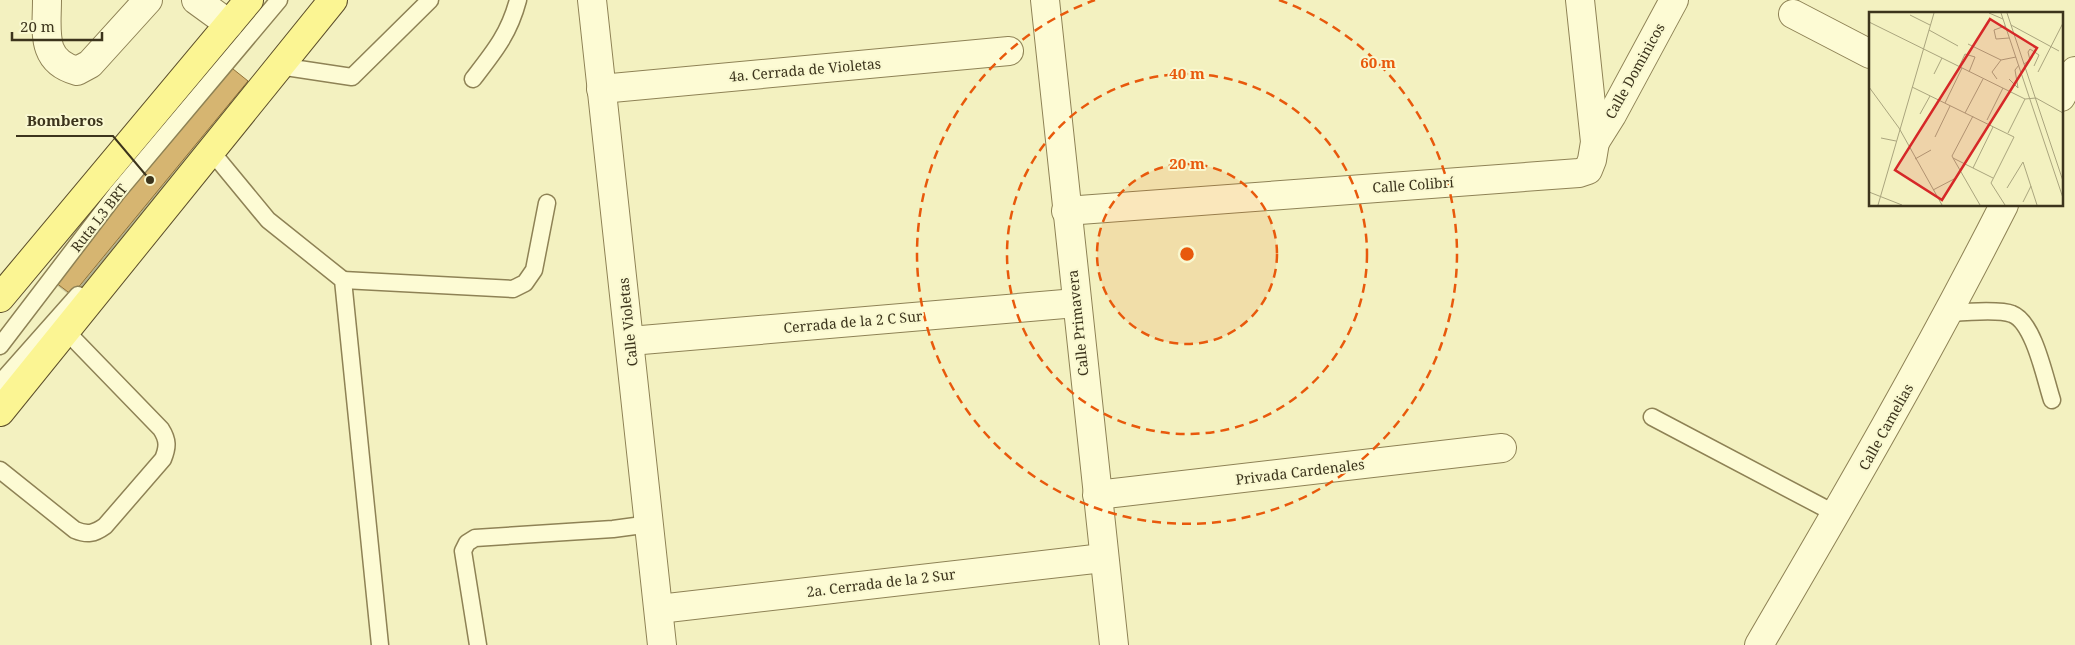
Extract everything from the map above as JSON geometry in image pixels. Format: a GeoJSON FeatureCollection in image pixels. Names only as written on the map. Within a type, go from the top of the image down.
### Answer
{"type":"FeatureCollection","features":[{"type":"Feature","properties":{"kind":"main road"},"geometry":{"type":"LineString","coordinates":[[0,298],[249,0]]}},
{"type":"Feature","properties":{"kind":"main road"},"geometry":{"type":"LineString","coordinates":[[0,412],[333,0]]}},
{"type":"Feature","properties":{"kind":"street"},"geometry":{"type":"LineString","coordinates":[[47,0],[51,54],[62,67],[76,71],[90,64],[148,0]]}},
{"type":"Feature","properties":{"kind":"street"},"geometry":{"type":"LineString","coordinates":[[196,0],[229,24]]}},
{"type":"Feature","properties":{"kind":"street","name":"Calle Violetas"},"geometry":{"type":"LineString","coordinates":[[592,0],[662,645]]}},
{"type":"Feature","properties":{"kind":"street","name":"Calle Primavera"},"geometry":{"type":"LineString","coordinates":[[1045,0],[1103,558],[1114,645]]}},
{"type":"Feature","properties":{"kind":"street","name":"Calle Colibrí"},"geometry":{"type":"LineString","coordinates":[[1066,211],[1579,174],[1588,170],[1595,142],[1580,0]]}},
{"type":"Feature","properties":{"kind":"street","name":"Calle Dominicos"},"geometry":{"type":"LineString","coordinates":[[1595,142],[1612,115],[1674,0]]}},
{"type":"Feature","properties":{"kind":"street"},"geometry":{"type":"LineString","coordinates":[[1793,14],[1869,53]]}},
{"type":"Feature","properties":{"kind":"street","name":"4a. Cerrada de Violetas"},"geometry":{"type":"LineString","coordinates":[[601,90],[1009,51]]}},
{"type":"Feature","properties":{"kind":"street"},"geometry":{"type":"LineString","coordinates":[[2062,95],[2075,71]]}},
{"type":"Feature","properties":{"kind":"street","name":"Calle Camelias"},"geometry":{"type":"LineString","coordinates":[[1759,645],[1950,313],[2004,206]]}},
{"type":"Feature","properties":{"kind":"street","name":"Cerrada de la 2 C Sur"},"geometry":{"type":"LineString","coordinates":[[630,341],[1076,303]]}},
{"type":"Feature","properties":{"kind":"street","name":"Privada Cardenales"},"geometry":{"type":"LineString","coordinates":[[1097,495],[1502,448]]}},
{"type":"Feature","properties":{"kind":"street","name":"2a. Cerrada de la 2 Sur"},"geometry":{"type":"LineString","coordinates":[[659,609],[1103,558]]}},
{"type":"Feature","properties":{"kind":"lane","name":"Ruta L3 BRT"},"geometry":{"type":"LineString","coordinates":[[0,346],[116,194],[279,0]]}},
{"type":"Feature","properties":{"kind":"lane"},"geometry":{"type":"LineString","coordinates":[[0,384],[88,284],[316,0]]}},
{"type":"Feature","properties":{"kind":"lane"},"geometry":{"type":"LineString","coordinates":[[279,66],[352,77],[430,0]]}},
{"type":"Feature","properties":{"kind":"lane"},"geometry":{"type":"LineString","coordinates":[[473,79],[512,23],[518,0]]}},
{"type":"Feature","properties":{"kind":"lane"},"geometry":{"type":"LineString","coordinates":[[211,151],[268,220],[343,280],[513,289],[525,283],[534,270],[548,203]]}},
{"type":"Feature","properties":{"kind":"lane"},"geometry":{"type":"LineString","coordinates":[[343,280],[380,645]]}},
{"type":"Feature","properties":{"kind":"lane"},"geometry":{"type":"LineString","coordinates":[[1950,313],[2011,314],[2023,322],[2032,340],[2052,400]]}},
{"type":"Feature","properties":{"kind":"lane"},"geometry":{"type":"LineString","coordinates":[[0,470],[74,530],[84,534],[96,533],[106,526],[165,455],[167,439],[161,429],[66,331]]}},
{"type":"Feature","properties":{"kind":"lane"},"geometry":{"type":"LineString","coordinates":[[1652,417],[1836,514]]}},
{"type":"Feature","properties":{"kind":"lane"},"geometry":{"type":"LineString","coordinates":[[478,645],[463,551],[467,543],[475,538],[613,529],[650,524]]}},
{"type":"Feature","properties":{"kind":"building"},"geometry":{"type":"Polygon","coordinates":[[[228,65],[248,81],[72,295],[51,279],[228,65]]]}},
{"type":"Feature","properties":{"kind":"place","name":"Bomberos"},"geometry":{"type":"Point","coordinates":[150,180]}}]}
